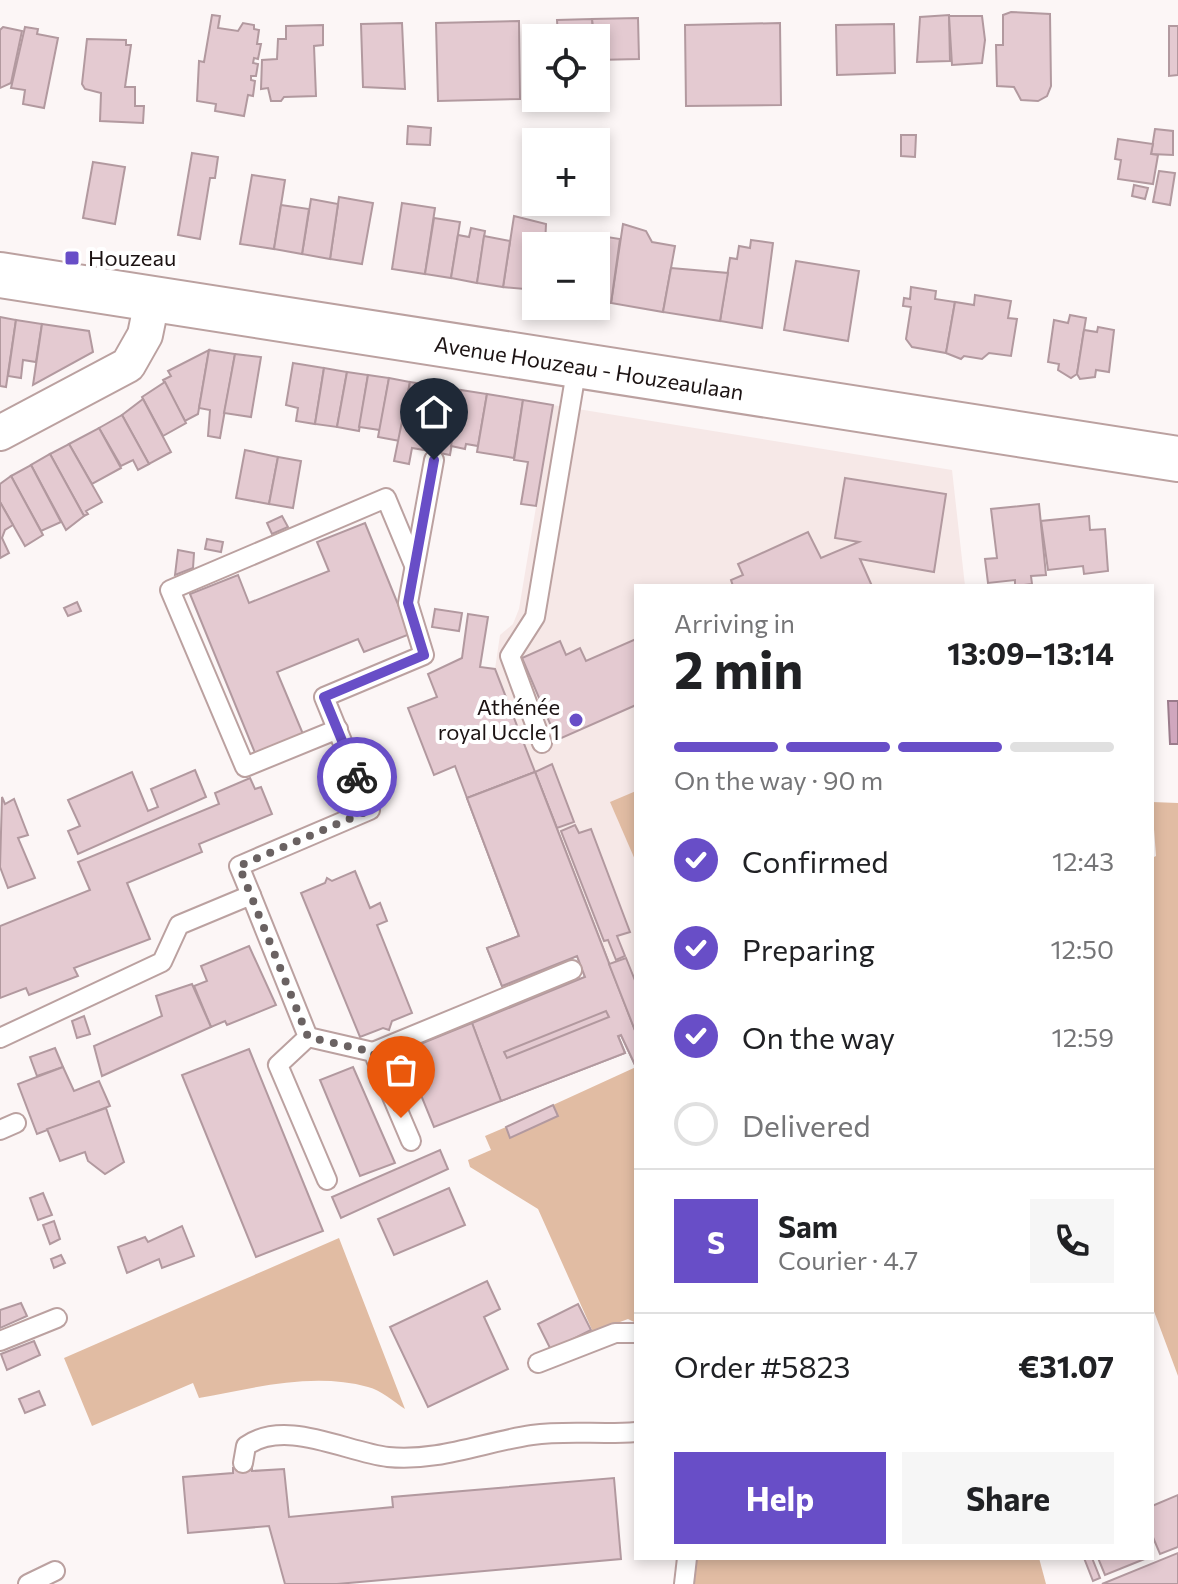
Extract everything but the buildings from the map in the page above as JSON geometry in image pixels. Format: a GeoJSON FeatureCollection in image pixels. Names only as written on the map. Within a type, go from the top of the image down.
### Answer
{"type":"FeatureCollection","features":[{"type":"Feature","properties":{"kind":"street","name":"Avenue Houzeau - Houzeaulaan"},"geometry":{"type":"LineString","coordinates":[[0,275],[1178,459]]}},
{"type":"Feature","properties":{"kind":"street"},"geometry":{"type":"LineString","coordinates":[[0,433],[128,365],[145,335],[152,301]]}},
{"type":"Feature","properties":{"kind":"lane"},"geometry":{"type":"LineString","coordinates":[[542,743],[510,656],[535,617],[577,366]]}},
{"type":"Feature","properties":{"kind":"lane"},"geometry":{"type":"LineString","coordinates":[[308,1037],[239,866],[370,810],[324,697],[424,655],[408,603],[434,460]]}},
{"type":"Feature","properties":{"kind":"lane"},"geometry":{"type":"LineString","coordinates":[[338,729],[245,767],[170,590],[386,498],[414,565]]}},
{"type":"Feature","properties":{"kind":"lane"},"geometry":{"type":"LineString","coordinates":[[0,1038],[162,962],[179,925],[251,895]]}},
{"type":"Feature","properties":{"kind":"lane"},"geometry":{"type":"LineString","coordinates":[[308,1037],[373,1052],[572,970]]}},
{"type":"Feature","properties":{"kind":"lane"},"geometry":{"type":"LineString","coordinates":[[308,1037],[278,1065],[327,1180]]}},
{"type":"Feature","properties":{"kind":"lane"},"geometry":{"type":"LineString","coordinates":[[373,1052],[411,1141]]}},
{"type":"Feature","properties":{"kind":"lane"},"geometry":{"type":"LineString","coordinates":[[0,1341],[57,1318]]}},
{"type":"Feature","properties":{"kind":"lane"},"geometry":{"type":"LineString","coordinates":[[538,1363],[615,1333],[634,1333]]}},
{"type":"Feature","properties":{"kind":"lane"},"geometry":{"type":"LineString","coordinates":[[243,1463],[246,1446],[263,1438],[305,1437],[391,1457],[461,1452],[533,1435],[634,1432]]}},
{"type":"Feature","properties":{"kind":"lane"},"geometry":{"type":"LineString","coordinates":[[684,1584],[687,1560]]}},
{"type":"Feature","properties":{"kind":"lane"},"geometry":{"type":"LineString","coordinates":[[28,1584],[55,1571]]}},
{"type":"Feature","properties":{"kind":"shaded area","name":"Athénée royal Uccle 1"},"geometry":{"type":"Polygon","coordinates":[[[553,405],[952,470],[965,584],[634,584],[634,1029],[495,669],[500,635],[513,624],[519,609],[553,405]]]}},
{"type":"Feature","properties":{"kind":"shaded area"},"geometry":{"type":"Polygon","coordinates":[[[1168,701],[1178,701],[1178,744],[1170,744],[1168,701]]]}},
{"type":"Feature","properties":{"kind":"shaded area"},"geometry":{"type":"Polygon","coordinates":[[[634,792],[634,857],[610,802],[634,792]]]}},
{"type":"Feature","properties":{"kind":"shaded area"},"geometry":{"type":"Polygon","coordinates":[[[1154,802],[1178,803],[1178,1376],[1154,1311],[1154,802]]]}},
{"type":"Feature","properties":{"kind":"shaded area"},"geometry":{"type":"Polygon","coordinates":[[[634,1068],[634,1322],[628,1319],[593,1332],[538,1209],[470,1167],[468,1160],[491,1150],[485,1136],[506,1127],[510,1137],[553,1105],[634,1068]]]}},
{"type":"Feature","properties":{"kind":"shaded area"},"geometry":{"type":"Polygon","coordinates":[[[339,1238],[405,1409],[378,1391],[347,1383],[283,1383],[199,1398],[193,1383],[92,1426],[64,1358],[339,1238]]]}},
{"type":"Feature","properties":{"kind":"shaded area"},"geometry":{"type":"Polygon","coordinates":[[[695,1560],[1040,1560],[1046,1584],[693,1584],[695,1560]]]}},
{"type":"Feature","properties":{"kind":"way so far"},"geometry":{"type":"LineString","coordinates":[[357,777],[370,810],[239,866],[308,1037],[373,1052],[401,1118]]}},
{"type":"Feature","properties":{"kind":"place","name":"Houzeau"},"geometry":{"type":"Point","coordinates":[72,258]}},
{"type":"Feature","properties":{"kind":"place","name":"Athénée royal Uccle 1"},"geometry":{"type":"Point","coordinates":[576,720]}},
{"type":"Feature","properties":{"kind":"route"},"geometry":{"type":"LineString","coordinates":[[357,777],[324,697],[424,655],[408,603],[434,460]]}}]}
